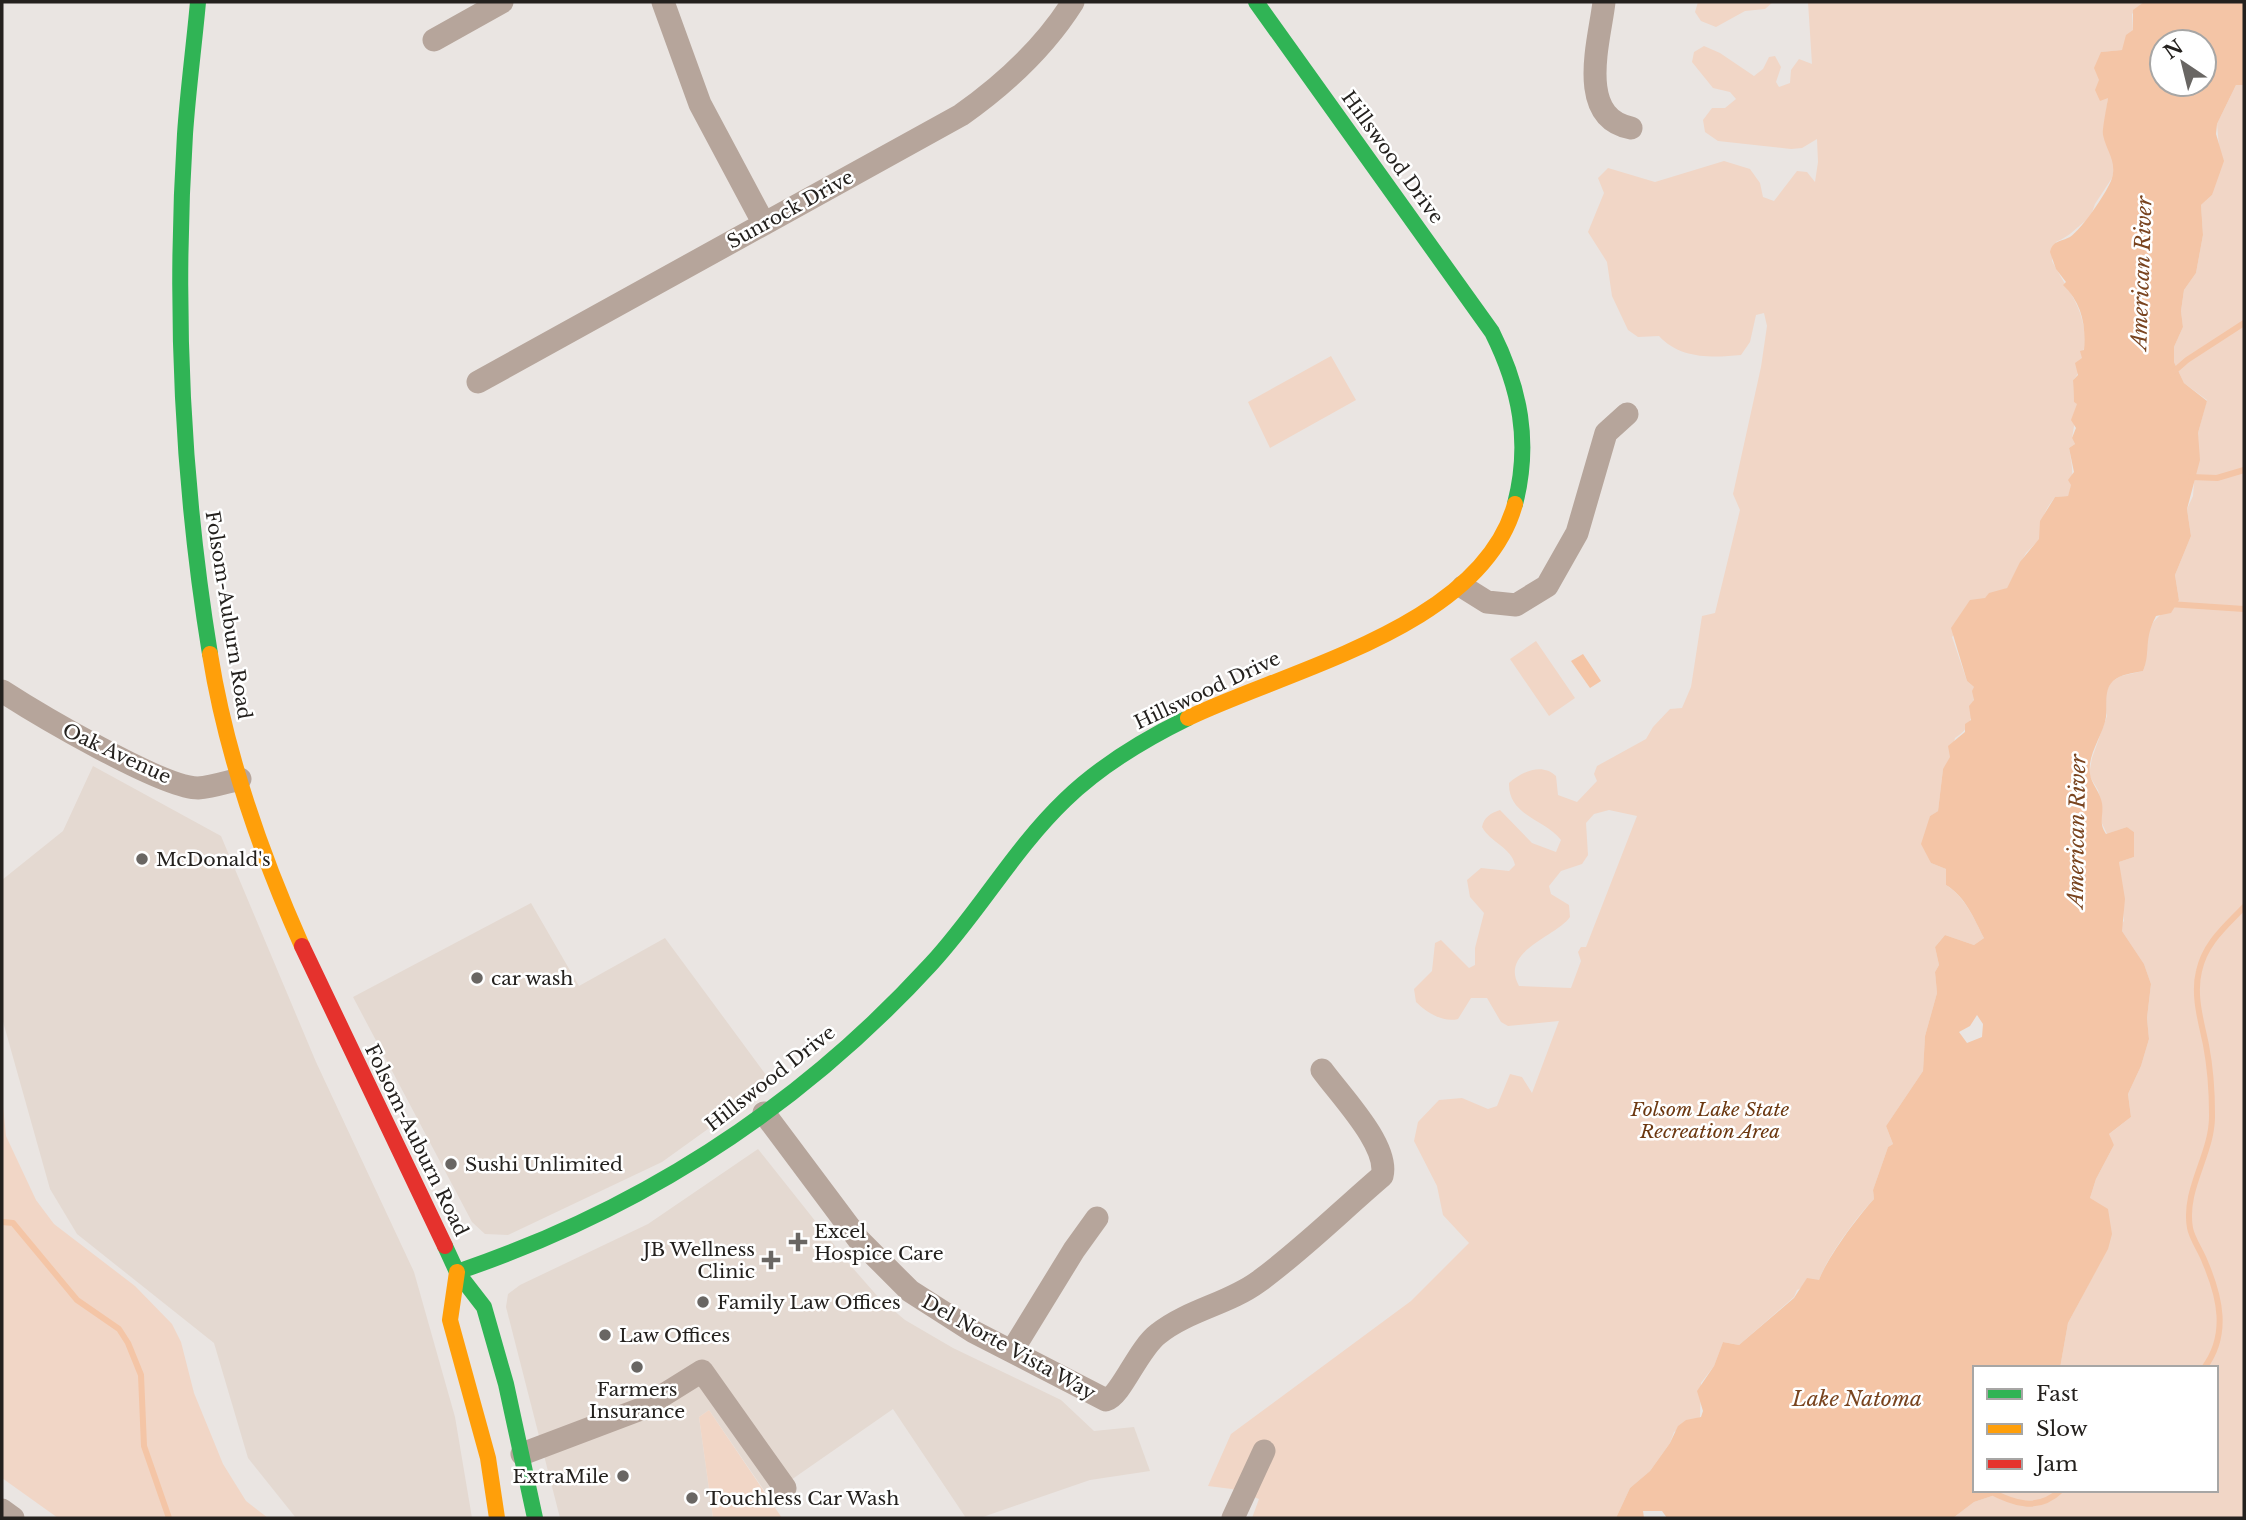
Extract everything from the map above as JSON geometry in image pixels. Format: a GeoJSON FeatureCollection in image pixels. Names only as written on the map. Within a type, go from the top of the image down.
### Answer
{"type":"FeatureCollection","features":[{"type":"Feature","properties":{"kind":"street","name":"Folsom-Auburn Road"},"geometry":{"type":"LineString","coordinates":[[198,2],[181,217],[185,456],[209,647],[240,779],[282,900],[308,963],[457,1272],[484,1307],[522,1454],[535,1518]]}},
{"type":"Feature","properties":{"kind":"street"},"geometry":{"type":"LineString","coordinates":[[434,40],[502,2]]}},
{"type":"Feature","properties":{"kind":"street"},"geometry":{"type":"LineString","coordinates":[[663,2],[700,104],[764,224]]}},
{"type":"Feature","properties":{"kind":"street","name":"Sunrock Drive"},"geometry":{"type":"LineString","coordinates":[[478,382],[961,115],[991,93],[1044,41],[1073,2]]}},
{"type":"Feature","properties":{"kind":"street","name":"Hillswood Drive"},"geometry":{"type":"LineString","coordinates":[[457,1272],[575,1228],[626,1203],[685,1168],[764,1113],[846,1047],[892,1005],[974,913],[1027,838],[1084,781],[1151,736],[1418,619],[1464,587],[1498,543],[1519,492],[1526,436],[1516,382],[1492,332],[1256,2]]}},
{"type":"Feature","properties":{"kind":"street"},"geometry":{"type":"LineString","coordinates":[[1604,2],[1595,88],[1606,113],[1621,126],[1631,128]]}},
{"type":"Feature","properties":{"kind":"street"},"geometry":{"type":"LineString","coordinates":[[1464,587],[1487,602],[1516,605],[1547,586],[1577,533],[1606,433],[1627,414]]}},
{"type":"Feature","properties":{"kind":"street","name":"Oak Avenue"},"geometry":{"type":"LineString","coordinates":[[2,691],[38,715],[166,779],[197,788],[240,779]]}},
{"type":"Feature","properties":{"kind":"street","name":"Del Norte Vista Way"},"geometry":{"type":"LineString","coordinates":[[764,1113],[859,1240],[890,1274],[932,1307],[1104,1399],[1110,1399],[1117,1393],[1138,1354],[1152,1339],[1179,1320],[1257,1283],[1382,1176],[1384,1166],[1379,1147],[1322,1070]]}},
{"type":"Feature","properties":{"kind":"street"},"geometry":{"type":"LineString","coordinates":[[1012,1351],[1074,1250],[1097,1218]]}},
{"type":"Feature","properties":{"kind":"street"},"geometry":{"type":"LineString","coordinates":[[457,1272],[450,1320],[488,1458],[497,1518]]}},
{"type":"Feature","properties":{"kind":"street"},"geometry":{"type":"LineString","coordinates":[[522,1454],[641,1409],[702,1371],[785,1488]]}},
{"type":"Feature","properties":{"kind":"street"},"geometry":{"type":"LineString","coordinates":[[1233,1518],[1264,1451]]}},
{"type":"Feature","properties":{"kind":"street"},"geometry":{"type":"LineString","coordinates":[[2,1510],[13,1518]]}},
{"type":"Feature","properties":{"kind":"shaded area"},"geometry":{"type":"Polygon","coordinates":[[[93,766],[221,836],[316,1062],[414,1272],[455,1417],[472,1518],[296,1518],[248,1458],[214,1343],[77,1234],[50,1189],[2,1018],[2,880],[63,831],[93,766]]]}},
{"type":"Feature","properties":{"kind":"shaded area"},"geometry":{"type":"Polygon","coordinates":[[[531,903],[579,986],[665,938],[772,1083],[662,1162],[508,1235],[485,1234],[472,1222],[353,997],[531,903]]]}},
{"type":"Feature","properties":{"kind":"shaded area"},"geometry":{"type":"Polygon","coordinates":[[[758,1149],[851,1266],[879,1298],[905,1320],[953,1348],[1061,1400],[1094,1431],[1134,1427],[1150,1471],[1090,1480],[980,1518],[966,1518],[893,1409],[768,1496],[709,1410],[699,1417],[713,1518],[560,1518],[506,1307],[508,1294],[520,1285],[648,1224],[758,1149]]]}},
{"type":"Feature","properties":{"kind":"green space"},"geometry":{"type":"Polygon","coordinates":[[[1698,2],[1773,2],[1765,9],[1745,11],[1716,27],[1701,21],[1695,12],[1698,2]]]}},
{"type":"Feature","properties":{"kind":"green space","name":"Folsom Lake State Recreation Area"},"geometry":{"type":"Polygon","coordinates":[[[1808,2],[2144,2],[2132,14],[2133,30],[2122,50],[2101,52],[2099,84],[2108,98],[2103,134],[2115,164],[2112,178],[2095,204],[2090,218],[2056,242],[2052,261],[2078,306],[2084,330],[2082,360],[2073,380],[2074,402],[2078,403],[2072,438],[2075,444],[2069,448],[2072,484],[2068,496],[2055,497],[2048,507],[2043,516],[2040,539],[2026,553],[2007,588],[1985,598],[1952,637],[1967,681],[1974,687],[1973,709],[1966,728],[1955,738],[1949,762],[1943,769],[1938,811],[1930,816],[1928,851],[1931,863],[1946,869],[1946,885],[1964,902],[1984,938],[1974,945],[1945,935],[1935,947],[1939,965],[1935,972],[1937,993],[1925,1036],[1923,1071],[1886,1126],[1893,1144],[1888,1147],[1873,1190],[1874,1199],[1843,1238],[1819,1280],[1797,1290],[1794,1297],[1739,1345],[1723,1342],[1714,1366],[1701,1383],[1700,1417],[1674,1432],[1670,1443],[1650,1471],[1630,1488],[1616,1518],[1252,1518],[1259,1499],[1232,1489],[1208,1486],[1231,1434],[1411,1301],[1469,1243],[1443,1215],[1437,1186],[1414,1141],[1418,1122],[1439,1100],[1462,1098],[1488,1109],[1497,1106],[1510,1074],[1522,1077],[1532,1093],[1559,1021],[1508,1026],[1501,1022],[1487,998],[1471,998],[1458,1019],[1452,1020],[1435,1016],[1416,1002],[1414,989],[1432,971],[1435,943],[1441,940],[1469,968],[1475,965],[1475,948],[1484,913],[1470,897],[1467,880],[1481,868],[1509,871],[1515,865],[1510,854],[1482,827],[1484,821],[1500,810],[1532,843],[1556,852],[1561,840],[1514,803],[1509,783],[1525,772],[1544,770],[1556,776],[1558,795],[1577,802],[1597,781],[1594,774],[1597,766],[1646,739],[1670,709],[1682,708],[1691,687],[1702,616],[1715,613],[1740,510],[1733,494],[1761,367],[1767,326],[1764,313],[1756,315],[1750,342],[1741,355],[1719,357],[1687,353],[1667,344],[1659,336],[1638,337],[1628,330],[1612,296],[1607,262],[1588,232],[1604,193],[1598,178],[1608,168],[1655,182],[1724,161],[1750,169],[1760,183],[1763,197],[1774,201],[1797,171],[1807,172],[1815,182],[1817,139],[1802,148],[1791,149],[1718,141],[1705,132],[1703,120],[1712,108],[1725,108],[1736,99],[1730,92],[1713,88],[1692,62],[1694,52],[1704,46],[1720,53],[1754,76],[1763,69],[1769,57],[1775,56],[1781,67],[1776,82],[1779,87],[1790,83],[1791,70],[1799,59],[1812,64],[1808,2]],[[1609,810],[1594,814],[1586,823],[1588,855],[1582,864],[1561,871],[1549,886],[1551,894],[1569,905],[1570,917],[1523,954],[1517,963],[1515,974],[1519,986],[1571,988],[1581,961],[1578,952],[1581,947],[1586,947],[1637,816],[1609,810]]]}},
{"type":"Feature","properties":{"kind":"green space"},"geometry":{"type":"Polygon","coordinates":[[[2236,85],[2244,85],[2244,1518],[1953,1518],[1974,1502],[1996,1492],[2218,1492],[2218,1366],[2060,1366],[2068,1323],[2101,1261],[2090,1198],[2096,1179],[2114,1145],[2108,1135],[2131,1117],[2128,1094],[2141,1066],[2149,1039],[2147,1018],[2151,984],[2144,964],[2122,931],[2124,921],[2119,862],[2134,857],[2134,832],[2127,827],[2107,834],[2100,819],[2102,805],[2098,790],[2089,775],[2107,716],[2106,692],[2111,682],[2121,676],[2143,671],[2146,640],[2151,626],[2179,600],[2175,575],[2191,536],[2187,509],[2193,496],[2198,433],[2207,400],[2184,383],[2174,362],[2174,347],[2183,327],[2181,311],[2184,290],[2196,273],[2203,235],[2201,205],[2212,195],[2219,147],[2217,124],[2236,85]]]}},
{"type":"Feature","properties":{"kind":"green space"},"geometry":{"type":"Polygon","coordinates":[[[1331,356],[1356,400],[1270,448],[1248,402],[1331,356]]]}},
{"type":"Feature","properties":{"kind":"green space"},"geometry":{"type":"Polygon","coordinates":[[[1536,641],[1575,698],[1549,716],[1510,659],[1536,641]]]}},
{"type":"Feature","properties":{"kind":"green space"},"geometry":{"type":"Polygon","coordinates":[[[2,1096],[6,1136],[36,1200],[54,1224],[135,1286],[172,1324],[181,1342],[194,1393],[223,1464],[246,1501],[268,1518],[58,1518],[2,1478],[2,1096]]]}},
{"type":"Feature","properties":{"kind":"green space"},"geometry":{"type":"Polygon","coordinates":[[[709,1410],[782,1518],[713,1518],[699,1417],[709,1410]]]}},
{"type":"Feature","properties":{"kind":"water","name":"Lake Natoma"},"geometry":{"type":"Polygon","coordinates":[[[2144,2],[2244,2],[2244,85],[2236,85],[2217,124],[2216,134],[2224,161],[2212,195],[2201,205],[2203,235],[2196,273],[2184,290],[2181,311],[2183,327],[2174,347],[2174,362],[2184,383],[2207,401],[2198,433],[2200,460],[2187,509],[2191,536],[2175,575],[2179,600],[2171,613],[2156,616],[2150,632],[2143,671],[2127,674],[2110,685],[2104,724],[2090,767],[2091,777],[2102,803],[2102,822],[2106,834],[2127,827],[2134,832],[2134,857],[2119,862],[2125,899],[2122,931],[2144,964],[2151,984],[2147,1018],[2149,1039],[2141,1066],[2128,1094],[2131,1117],[2109,1134],[2114,1145],[2096,1179],[2090,1198],[2108,1209],[2112,1234],[2108,1249],[2068,1323],[2060,1366],[1973,1366],[1973,1492],[1996,1492],[1974,1502],[1953,1518],[1667,1518],[1662,1511],[1643,1511],[1644,1518],[1616,1518],[1630,1488],[1650,1471],[1670,1443],[1678,1426],[1686,1420],[1701,1417],[1703,1411],[1697,1391],[1714,1366],[1723,1342],[1739,1345],[1794,1298],[1807,1278],[1819,1280],[1843,1238],[1874,1199],[1873,1190],[1888,1147],[1893,1144],[1886,1126],[1923,1071],[1925,1036],[1937,993],[1935,972],[1939,965],[1935,947],[1945,935],[1974,945],[1984,938],[1964,902],[1946,885],[1946,869],[1931,863],[1921,844],[1930,816],[1938,811],[1943,769],[1950,757],[1948,746],[1965,732],[1965,724],[1971,720],[1969,706],[1974,700],[1974,687],[1967,681],[1951,628],[1970,600],[1985,598],[1989,593],[2007,588],[2020,562],[2039,539],[2040,521],[2055,497],[2068,496],[2071,485],[2068,480],[2074,472],[2069,448],[2075,444],[2072,438],[2076,428],[2071,420],[2077,404],[2074,402],[2073,380],[2078,375],[2075,363],[2082,358],[2080,351],[2084,350],[2084,332],[2079,307],[2063,285],[2066,282],[2056,269],[2050,252],[2055,243],[2070,237],[2081,227],[2111,181],[2113,163],[2103,132],[2108,98],[2100,101],[2095,90],[2099,80],[2094,68],[2101,52],[2122,50],[2126,35],[2133,30],[2133,10],[2144,2]],[[1977,1015],[1970,1026],[1959,1032],[1967,1043],[1982,1037],[1983,1024],[1977,1015]]]}},
{"type":"Feature","properties":{"kind":"water"},"geometry":{"type":"Polygon","coordinates":[[[1583,654],[1601,681],[1590,688],[1571,661],[1583,654]]]}},
{"type":"Feature","properties":{"kind":"waterway"},"geometry":{"type":"LineString","coordinates":[[2171,374],[2187,360],[2244,323]]}},
{"type":"Feature","properties":{"kind":"waterway"},"geometry":{"type":"LineString","coordinates":[[2191,477],[2217,478],[2244,470]]}},
{"type":"Feature","properties":{"kind":"waterway"},"geometry":{"type":"LineString","coordinates":[[2169,604],[2244,609]]}},
{"type":"Feature","properties":{"kind":"waterway"},"geometry":{"type":"LineString","coordinates":[[2205,1366],[2217,1342],[2220,1316],[2215,1289],[2190,1228],[2191,1199],[2208,1143],[2212,1114],[2210,1070],[2198,1008],[2197,980],[2202,961],[2211,944],[2244,907]]}},
{"type":"Feature","properties":{"kind":"waterway"},"geometry":{"type":"LineString","coordinates":[[2,1222],[13,1223],[77,1300],[119,1329],[128,1343],[141,1375],[144,1446],[169,1518]]}},
{"type":"Feature","properties":{"kind":"waterway"},"geometry":{"type":"LineString","coordinates":[[1992,1492],[2026,1504],[2044,1501],[2058,1492]]}},
{"type":"Feature","properties":{"kind":"traffic: fast"},"geometry":{"type":"LineString","coordinates":[[198,2],[185,134],[180,264],[181,330],[187,460],[200,589],[210,654]]}},
{"type":"Feature","properties":{"kind":"traffic: fast"},"geometry":{"type":"LineString","coordinates":[[1256,2],[1492,332],[1510,374],[1520,416],[1522,459],[1515,504]]}},
{"type":"Feature","properties":{"kind":"traffic: fast"},"geometry":{"type":"LineString","coordinates":[[457,1272],[525,1247],[590,1218],[653,1185],[772,1108],[881,1016],[931,964],[1029,839],[1065,800],[1123,754],[1188,718]]}},
{"type":"Feature","properties":{"kind":"traffic: fast"},"geometry":{"type":"LineString","coordinates":[[445,1246],[457,1272],[484,1307],[506,1384],[535,1518]]}},
{"type":"Feature","properties":{"kind":"traffic: slow"},"geometry":{"type":"LineString","coordinates":[[1188,718],[1328,661],[1424,612],[1464,582],[1496,546],[1515,504]]}},
{"type":"Feature","properties":{"kind":"traffic: slow"},"geometry":{"type":"LineString","coordinates":[[210,654],[235,766],[259,840],[302,946]]}},
{"type":"Feature","properties":{"kind":"traffic: slow"},"geometry":{"type":"LineString","coordinates":[[457,1272],[450,1320],[488,1458],[497,1518]]}},
{"type":"Feature","properties":{"kind":"traffic: jam"},"geometry":{"type":"LineString","coordinates":[[302,946],[445,1246]]}},
{"type":"Feature","properties":{"kind":"place","name":"McDonald's"},"geometry":{"type":"Point","coordinates":[142,859]}},
{"type":"Feature","properties":{"kind":"place","name":"car wash"},"geometry":{"type":"Point","coordinates":[477,978]}},
{"type":"Feature","properties":{"kind":"place","name":"Sushi Unlimited"},"geometry":{"type":"Point","coordinates":[451,1164]}},
{"type":"Feature","properties":{"kind":"place","name":"Excel Hospice Care"},"geometry":{"type":"Point","coordinates":[798,1242]}},
{"type":"Feature","properties":{"kind":"place","name":"JB Wellness Clinic"},"geometry":{"type":"Point","coordinates":[771,1260]}},
{"type":"Feature","properties":{"kind":"place","name":"Family Law Offices"},"geometry":{"type":"Point","coordinates":[703,1302]}},
{"type":"Feature","properties":{"kind":"place","name":"Law Offices"},"geometry":{"type":"Point","coordinates":[605,1335]}},
{"type":"Feature","properties":{"kind":"place","name":"Farmers Insurance"},"geometry":{"type":"Point","coordinates":[637,1367]}},
{"type":"Feature","properties":{"kind":"place","name":"ExtraMile"},"geometry":{"type":"Point","coordinates":[623,1476]}},
{"type":"Feature","properties":{"kind":"place","name":"Touchless Car Wash"},"geometry":{"type":"Point","coordinates":[692,1498]}},
{"type":"Feature","properties":{"kind":"water label","name":"American River"},"geometry":{"type":"Point","coordinates":[2142,273]}},
{"type":"Feature","properties":{"kind":"water label","name":"American River"},"geometry":{"type":"Point","coordinates":[2077,831]}}]}
